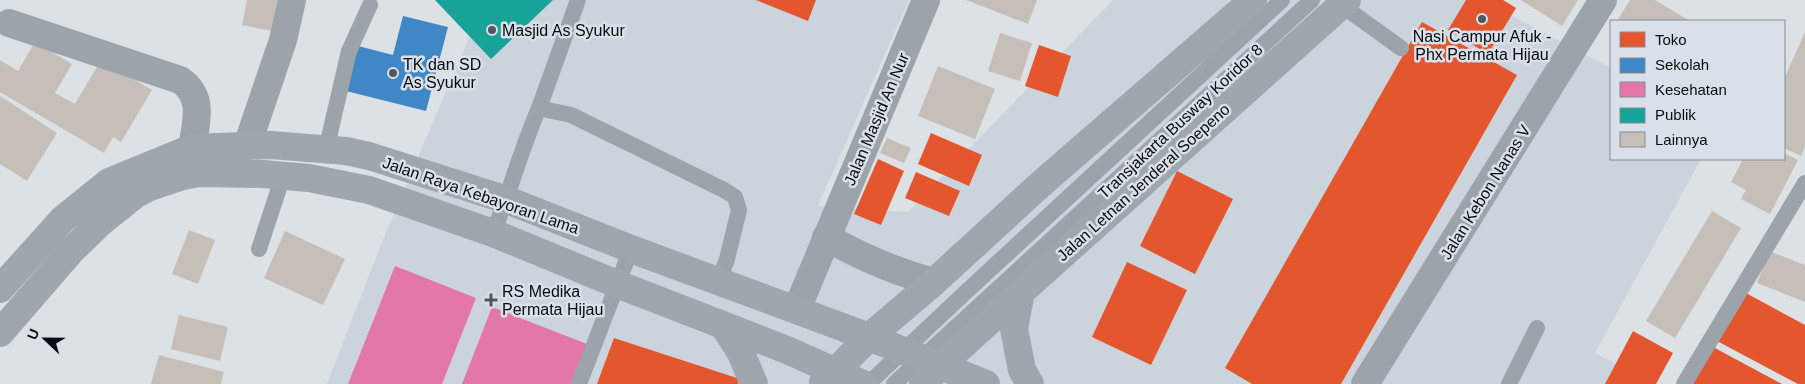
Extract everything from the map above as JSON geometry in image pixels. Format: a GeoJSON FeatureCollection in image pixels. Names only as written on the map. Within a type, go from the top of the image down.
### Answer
{"type":"FeatureCollection","features":[{"type":"Feature","properties":{"kind":"main road"},"geometry":{"type":"LineString","coordinates":[[828,378],[869,337],[934,282],[1042,183],[1253,0]]}},
{"type":"Feature","properties":{"kind":"main road","name":"Jalan Letnan Jenderal Soepeno"},"geometry":{"type":"LineString","coordinates":[[922,365],[1021,292],[1344,3]]}},
{"type":"Feature","properties":{"kind":"main road","name":"Jalan Raya Kebayoran Lama"},"geometry":{"type":"LineString","coordinates":[[0,290],[62,220],[109,182],[192,148],[271,146],[346,151],[369,156],[507,200],[631,249],[869,337],[922,365],[986,384]]}},
{"type":"Feature","properties":{"kind":"main road","name":"Jalan Raya Kebayoran Lama"},"geometry":{"type":"LineString","coordinates":[[0,333],[71,251],[101,222],[136,194],[150,187],[183,176],[199,174],[283,176],[309,178],[369,190],[493,233],[617,284],[787,350],[828,378],[863,384]]}},
{"type":"Feature","properties":{"kind":"main road"},"geometry":{"type":"LineString","coordinates":[[1021,292],[1014,329],[1022,370],[1030,384]]}},
{"type":"Feature","properties":{"kind":"main road"},"geometry":{"type":"LineString","coordinates":[[724,326],[741,353],[754,384]]}},
{"type":"Feature","properties":{"kind":"street"},"geometry":{"type":"LineString","coordinates":[[247,146],[283,40],[292,0]]}},
{"type":"Feature","properties":{"kind":"street","name":"Jalan Masjid An Nur"},"geometry":{"type":"LineString","coordinates":[[797,309],[926,0]]}},
{"type":"Feature","properties":{"kind":"street","name":"Jalan Kebon Nanas V"},"geometry":{"type":"LineString","coordinates":[[1365,384],[1603,0]]}},
{"type":"Feature","properties":{"kind":"street"},"geometry":{"type":"LineString","coordinates":[[9,23],[184,83],[194,93],[196,100],[197,119],[192,148]]}},
{"type":"Feature","properties":{"kind":"street"},"geometry":{"type":"LineString","coordinates":[[826,237],[857,255],[886,268],[934,282]]}},
{"type":"Feature","properties":{"kind":"lane"},"geometry":{"type":"LineString","coordinates":[[493,233],[507,200],[527,137],[578,0]]}},
{"type":"Feature","properties":{"kind":"lane","name":"Transjakarta Busway Koridor 8"},"geometry":{"type":"LineString","coordinates":[[868,384],[922,365],[1282,0]]}},
{"type":"Feature","properties":{"kind":"lane","name":"Transjakarta Busway Koridor 8"},"geometry":{"type":"LineString","coordinates":[[894,384],[922,365],[1312,0]]}},
{"type":"Feature","properties":{"kind":"lane"},"geometry":{"type":"LineString","coordinates":[[1344,3],[1401,48]]}},
{"type":"Feature","properties":{"kind":"lane"},"geometry":{"type":"LineString","coordinates":[[326,150],[349,50],[370,5]]}},
{"type":"Feature","properties":{"kind":"lane"},"geometry":{"type":"LineString","coordinates":[[539,108],[571,115],[735,197],[740,210],[720,281]]}},
{"type":"Feature","properties":{"kind":"lane"},"geometry":{"type":"LineString","coordinates":[[259,249],[283,176]]}},
{"type":"Feature","properties":{"kind":"lane"},"geometry":{"type":"LineString","coordinates":[[1684,384],[1805,183]]}},
{"type":"Feature","properties":{"kind":"lane"},"geometry":{"type":"LineString","coordinates":[[579,384],[631,249]]}},
{"type":"Feature","properties":{"kind":"lane"},"geometry":{"type":"LineString","coordinates":[[1509,384],[1537,328]]}},
{"type":"Feature","properties":{"kind":"shaded area"},"geometry":{"type":"Polygon","coordinates":[[[485,0],[909,0],[818,206],[908,212],[1113,0],[1482,0],[1610,67],[1610,160],[1700,160],[1595,353],[1655,384],[327,384],[382,242],[485,0]]]}},
{"type":"Feature","properties":{"kind":"building: Toko"},"geometry":{"type":"Polygon","coordinates":[[[756,0],[816,0],[808,21],[756,0]]]}},
{"type":"Feature","properties":{"kind":"building: Toko","name":"Nasi Campur Afuk - Phx Permata Hijau"},"geometry":{"type":"Polygon","coordinates":[[[1466,0],[1503,0],[1516,8],[1488,54],[1448,30],[1466,0]]]}},
{"type":"Feature","properties":{"kind":"building: Toko"},"geometry":{"type":"Polygon","coordinates":[[[1422,22],[1517,75],[1341,384],[1252,384],[1225,368],[1422,22]]]}},
{"type":"Feature","properties":{"kind":"building: Toko"},"geometry":{"type":"Polygon","coordinates":[[[1039,45],[1071,56],[1058,97],[1025,86],[1039,45]]]}},
{"type":"Feature","properties":{"kind":"building: Toko"},"geometry":{"type":"Polygon","coordinates":[[[931,133],[982,155],[969,186],[918,164],[931,133]]]}},
{"type":"Feature","properties":{"kind":"building: Toko"},"geometry":{"type":"Polygon","coordinates":[[[878,159],[904,171],[881,225],[854,214],[878,159]]]}},
{"type":"Feature","properties":{"kind":"building: Toko"},"geometry":{"type":"Polygon","coordinates":[[[1177,171],[1233,199],[1195,274],[1140,246],[1177,171]]]}},
{"type":"Feature","properties":{"kind":"building: Toko"},"geometry":{"type":"Polygon","coordinates":[[[916,172],[960,191],[949,216],[905,198],[916,172]]]}},
{"type":"Feature","properties":{"kind":"building: Toko"},"geometry":{"type":"Polygon","coordinates":[[[1127,262],[1187,290],[1151,365],[1092,337],[1127,262]]]}},
{"type":"Feature","properties":{"kind":"building: Toko"},"geometry":{"type":"Polygon","coordinates":[[[1744,292],[1805,325],[1805,384],[1798,384],[1717,341],[1744,292]]]}},
{"type":"Feature","properties":{"kind":"building: Toko"},"geometry":{"type":"Polygon","coordinates":[[[1633,331],[1673,353],[1656,384],[1605,384],[1633,331]]]}},
{"type":"Feature","properties":{"kind":"building: Toko"},"geometry":{"type":"Polygon","coordinates":[[[614,338],[740,379],[738,384],[597,384],[614,338]]]}},
{"type":"Feature","properties":{"kind":"building: Toko"},"geometry":{"type":"Polygon","coordinates":[[[1713,347],[1782,384],[1693,384],[1713,347]]]}},
{"type":"Feature","properties":{"kind":"building: Sekolah","name":"TK dan SD As Syukur"},"geometry":{"type":"Polygon","coordinates":[[[403,16],[448,27],[426,111],[346,91],[358,46],[393,55],[403,16]]]}},
{"type":"Feature","properties":{"kind":"building: Kesehatan"},"geometry":{"type":"Polygon","coordinates":[[[395,266],[476,298],[442,384],[348,384],[395,266]]]}},
{"type":"Feature","properties":{"kind":"building: Kesehatan"},"geometry":{"type":"Polygon","coordinates":[[[492,307],[587,344],[573,384],[462,384],[492,307]]]}},
{"type":"Feature","properties":{"kind":"building: Publik","name":"Masjid As Syukur"},"geometry":{"type":"Polygon","coordinates":[[[435,0],[553,0],[491,59],[435,0]]]}},
{"type":"Feature","properties":{"kind":"building: Lainnya"},"geometry":{"type":"Polygon","coordinates":[[[247,0],[289,0],[282,33],[242,25],[247,0]]]}},
{"type":"Feature","properties":{"kind":"building: Lainnya"},"geometry":{"type":"Polygon","coordinates":[[[966,0],[1037,0],[1028,24],[966,0]]]}},
{"type":"Feature","properties":{"kind":"building: Lainnya"},"geometry":{"type":"Polygon","coordinates":[[[1521,0],[1578,0],[1562,26],[1521,0]]]}},
{"type":"Feature","properties":{"kind":"building: Lainnya"},"geometry":{"type":"Polygon","coordinates":[[[1630,0],[1655,0],[1688,20],[1618,20],[1630,0]]]}},
{"type":"Feature","properties":{"kind":"building: Lainnya"},"geometry":{"type":"Polygon","coordinates":[[[1805,32],[1805,147],[1801,156],[1785,148],[1785,77],[1805,32]]]}},
{"type":"Feature","properties":{"kind":"building: Lainnya"},"geometry":{"type":"Polygon","coordinates":[[[1000,33],[1032,43],[1020,81],[988,71],[1000,33]]]}},
{"type":"Feature","properties":{"kind":"building: Lainnya"},"geometry":{"type":"Polygon","coordinates":[[[35,42],[72,64],[55,93],[75,104],[101,60],[152,90],[121,142],[113,137],[104,153],[0,92],[0,60],[18,71],[35,42]]]}},
{"type":"Feature","properties":{"kind":"building: Lainnya"},"geometry":{"type":"Polygon","coordinates":[[[938,66],[995,89],[975,139],[918,116],[938,66]]]}},
{"type":"Feature","properties":{"kind":"building: Lainnya"},"geometry":{"type":"Polygon","coordinates":[[[0,96],[57,133],[27,181],[0,164],[0,96]]]}},
{"type":"Feature","properties":{"kind":"building: Lainnya"},"geometry":{"type":"Polygon","coordinates":[[[887,138],[911,148],[904,163],[880,153],[887,138]]]}},
{"type":"Feature","properties":{"kind":"building: Lainnya"},"geometry":{"type":"Polygon","coordinates":[[[1785,154],[1798,160],[1770,214],[1741,199],[1746,190],[1731,182],[1742,160],[1785,160],[1785,154]]]}},
{"type":"Feature","properties":{"kind":"building: Lainnya"},"geometry":{"type":"Polygon","coordinates":[[[1712,211],[1741,228],[1675,338],[1646,321],[1712,211]]]}},
{"type":"Feature","properties":{"kind":"building: Lainnya"},"geometry":{"type":"Polygon","coordinates":[[[189,230],[215,240],[198,284],[172,274],[189,230]]]}},
{"type":"Feature","properties":{"kind":"building: Lainnya"},"geometry":{"type":"Polygon","coordinates":[[[285,231],[345,259],[323,305],[264,278],[285,231]]]}},
{"type":"Feature","properties":{"kind":"building: Lainnya"},"geometry":{"type":"Polygon","coordinates":[[[1769,251],[1805,265],[1805,302],[1757,283],[1769,251]]]}},
{"type":"Feature","properties":{"kind":"building: Lainnya"},"geometry":{"type":"Polygon","coordinates":[[[179,315],[228,327],[220,361],[171,349],[179,315]]]}},
{"type":"Feature","properties":{"kind":"building: Lainnya"},"geometry":{"type":"Polygon","coordinates":[[[159,355],[224,372],[221,384],[151,384],[159,355]]]}},
{"type":"Feature","properties":{"kind":"place","name":"Nasi Campur Afuk - Phx Permata Hijau"},"geometry":{"type":"Point","coordinates":[1482,19]}},
{"type":"Feature","properties":{"kind":"place","name":"Masjid As Syukur"},"geometry":{"type":"Point","coordinates":[492,30]}},
{"type":"Feature","properties":{"kind":"place","name":"TK dan SD As Syukur"},"geometry":{"type":"Point","coordinates":[393,73]}},
{"type":"Feature","properties":{"kind":"place","name":"RS Medika Permata Hijau"},"geometry":{"type":"Point","coordinates":[491,300]}}]}
